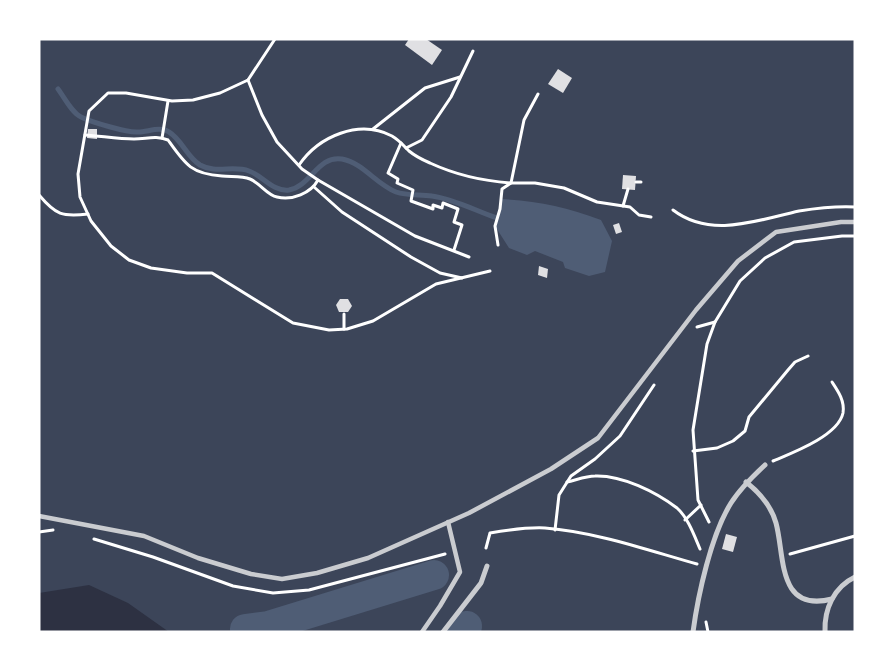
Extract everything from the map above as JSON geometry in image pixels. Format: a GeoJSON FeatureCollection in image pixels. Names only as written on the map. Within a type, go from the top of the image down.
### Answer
{"type":"FeatureCollection","features":[{"type":"Feature","properties":{"kind":"street"},"geometry":{"type":"LineString","coordinates":[[693,632],[716,536],[730,505],[746,482],[765,465]]}},
{"type":"Feature","properties":{"kind":"street"},"geometry":{"type":"LineString","coordinates":[[746,482],[758,491],[769,505],[776,522],[786,578],[797,594],[817,603],[832,599]]}},
{"type":"Feature","properties":{"kind":"street"},"geometry":{"type":"LineString","coordinates":[[443,632],[481,583],[487,566]]}},
{"type":"Feature","properties":{"kind":"street"},"geometry":{"type":"LineString","coordinates":[[825,632],[825,618],[832,599],[847,581],[855,577]]}},
{"type":"Feature","properties":{"kind":"lane"},"geometry":{"type":"LineString","coordinates":[[39,516],[144,536],[198,558],[251,574],[282,579],[317,573],[368,558],[448,522],[551,469],[598,438],[696,310],[738,261],[776,232],[855,222]]}},
{"type":"Feature","properties":{"kind":"lane"},"geometry":{"type":"LineString","coordinates":[[422,632],[460,572],[448,522]]}},
{"type":"Feature","properties":{"kind":"path"},"geometry":{"type":"LineString","coordinates":[[275,39],[248,80],[220,93],[193,100],[168,100],[126,93],[108,93],[89,111],[78,174],[80,197],[91,221],[111,246],[129,260],[151,268],[187,273],[212,273],[293,323],[329,330],[344,329],[373,321],[436,284],[465,279],[490,271]]}},
{"type":"Feature","properties":{"kind":"path"},"geometry":{"type":"LineString","coordinates":[[406,148],[422,140],[451,97],[473,51]]}},
{"type":"Feature","properties":{"kind":"path"},"geometry":{"type":"LineString","coordinates":[[371,130],[425,88],[460,77]]}},
{"type":"Feature","properties":{"kind":"path"},"geometry":{"type":"LineString","coordinates":[[248,80],[277,142],[302,169],[317,180],[415,236],[469,257]]}},
{"type":"Feature","properties":{"kind":"path"},"geometry":{"type":"LineString","coordinates":[[498,245],[495,226],[502,189],[511,183],[524,120],[538,94]]}},
{"type":"Feature","properties":{"kind":"path"},"geometry":{"type":"LineString","coordinates":[[162,138],[168,100]]}},
{"type":"Feature","properties":{"kind":"path"},"geometry":{"type":"LineString","coordinates":[[299,165],[306,154],[338,133],[379,130],[395,138],[429,163],[452,172],[485,181],[535,183],[564,188],[597,202],[630,207],[639,215],[651,218]]}},
{"type":"Feature","properties":{"kind":"path"},"geometry":{"type":"LineString","coordinates":[[85,135],[134,139],[157,136],[168,140],[191,168],[205,175],[252,179],[277,197],[303,194],[314,187],[317,180]]}},
{"type":"Feature","properties":{"kind":"path"},"geometry":{"type":"LineString","coordinates":[[401,143],[388,173],[398,179],[397,183],[413,190],[411,201],[433,209],[434,205],[442,208],[443,203],[458,209],[454,222],[462,225],[454,251]]}},
{"type":"Feature","properties":{"kind":"path"},"geometry":{"type":"LineString","coordinates":[[636,182],[641,182]]}},
{"type":"Feature","properties":{"kind":"path"},"geometry":{"type":"LineString","coordinates":[[314,187],[342,212],[411,257],[440,273],[465,279]]}},
{"type":"Feature","properties":{"kind":"path"},"geometry":{"type":"LineString","coordinates":[[623,206],[628,189]]}},
{"type":"Feature","properties":{"kind":"path"},"geometry":{"type":"LineString","coordinates":[[39,195],[49,207],[59,214],[69,216],[88,214]]}},
{"type":"Feature","properties":{"kind":"path"},"geometry":{"type":"LineString","coordinates":[[673,210],[699,223],[720,226],[819,208],[855,207]]}},
{"type":"Feature","properties":{"kind":"path"},"geometry":{"type":"LineString","coordinates":[[716,536],[698,500],[693,451],[693,430],[707,344],[715,322],[740,281],[765,258],[794,242],[855,236]]}},
{"type":"Feature","properties":{"kind":"path"},"geometry":{"type":"LineString","coordinates":[[344,314],[344,329]]}},
{"type":"Feature","properties":{"kind":"path"},"geometry":{"type":"LineString","coordinates":[[693,451],[717,448],[733,441],[745,431],[749,417],[795,362],[808,356]]}},
{"type":"Feature","properties":{"kind":"path"},"geometry":{"type":"LineString","coordinates":[[765,465],[813,442],[834,429],[843,413],[841,394],[832,382]]}},
{"type":"Feature","properties":{"kind":"path"},"geometry":{"type":"LineString","coordinates":[[566,483],[594,476],[617,479],[647,490],[678,509],[692,530],[707,567]]}},
{"type":"Feature","properties":{"kind":"path"},"geometry":{"type":"LineString","coordinates":[[685,520],[701,505]]}},
{"type":"Feature","properties":{"kind":"path"},"geometry":{"type":"LineString","coordinates":[[486,549],[490,533],[513,529],[543,528],[596,536],[707,567]]}},
{"type":"Feature","properties":{"kind":"path"},"geometry":{"type":"LineString","coordinates":[[781,557],[855,536]]}},
{"type":"Feature","properties":{"kind":"shaded area"},"geometry":{"type":"Polygon","coordinates":[[[39,39],[855,39],[855,632],[169,632],[128,603],[89,585],[39,593],[39,39]]]}},
{"type":"Feature","properties":{"kind":"shaded area"},"geometry":{"type":"Polygon","coordinates":[[[501,199],[552,205],[601,220],[612,241],[605,272],[589,276],[565,268],[563,262],[535,251],[527,255],[509,248],[495,226],[501,199]]]}},
{"type":"Feature","properties":{"kind":"building"},"geometry":{"type":"Polygon","coordinates":[[[409,39],[426,39],[442,50],[432,65],[405,45],[409,39]]]}},
{"type":"Feature","properties":{"kind":"building"},"geometry":{"type":"Polygon","coordinates":[[[558,69],[572,78],[563,93],[548,84],[558,69]]]}},
{"type":"Feature","properties":{"kind":"building"},"geometry":{"type":"Polygon","coordinates":[[[88,129],[97,129],[97,139],[87,138],[88,129]]]}},
{"type":"Feature","properties":{"kind":"building"},"geometry":{"type":"Polygon","coordinates":[[[623,175],[636,176],[635,190],[622,189],[623,175]]]}},
{"type":"Feature","properties":{"kind":"building"},"geometry":{"type":"Polygon","coordinates":[[[619,223],[622,232],[616,234],[613,225],[619,223]]]}},
{"type":"Feature","properties":{"kind":"building"},"geometry":{"type":"Polygon","coordinates":[[[539,266],[548,269],[547,278],[538,275],[539,266]]]}},
{"type":"Feature","properties":{"kind":"building"},"geometry":{"type":"Polygon","coordinates":[[[340,299],[348,299],[352,306],[348,312],[339,312],[336,305],[340,299]]]}},
{"type":"Feature","properties":{"kind":"building"},"geometry":{"type":"Polygon","coordinates":[[[726,534],[737,537],[733,552],[722,549],[726,534]]]}},
{"type":"Feature","properties":{"kind":"waterway"},"geometry":{"type":"LineString","coordinates":[[58,89],[74,112],[86,119],[133,132],[158,129],[169,132],[178,139],[195,162],[206,168],[243,169],[254,173],[278,189],[289,190],[303,183],[320,166],[334,159],[342,159],[350,161],[396,192],[428,195],[457,202],[497,218]]}},
{"type":"Feature","properties":{"kind":"waterway"},"geometry":{"type":"LineString","coordinates":[[245,629],[268,626],[434,575]]}},
{"type":"Feature","properties":{"kind":"waterway"},"geometry":{"type":"LineString","coordinates":[[467,626],[473,632]]}},
{"type":"Feature","properties":{"kind":"waterway"},"geometry":{"type":"LineString","coordinates":[[462,632],[467,626]]}}]}
